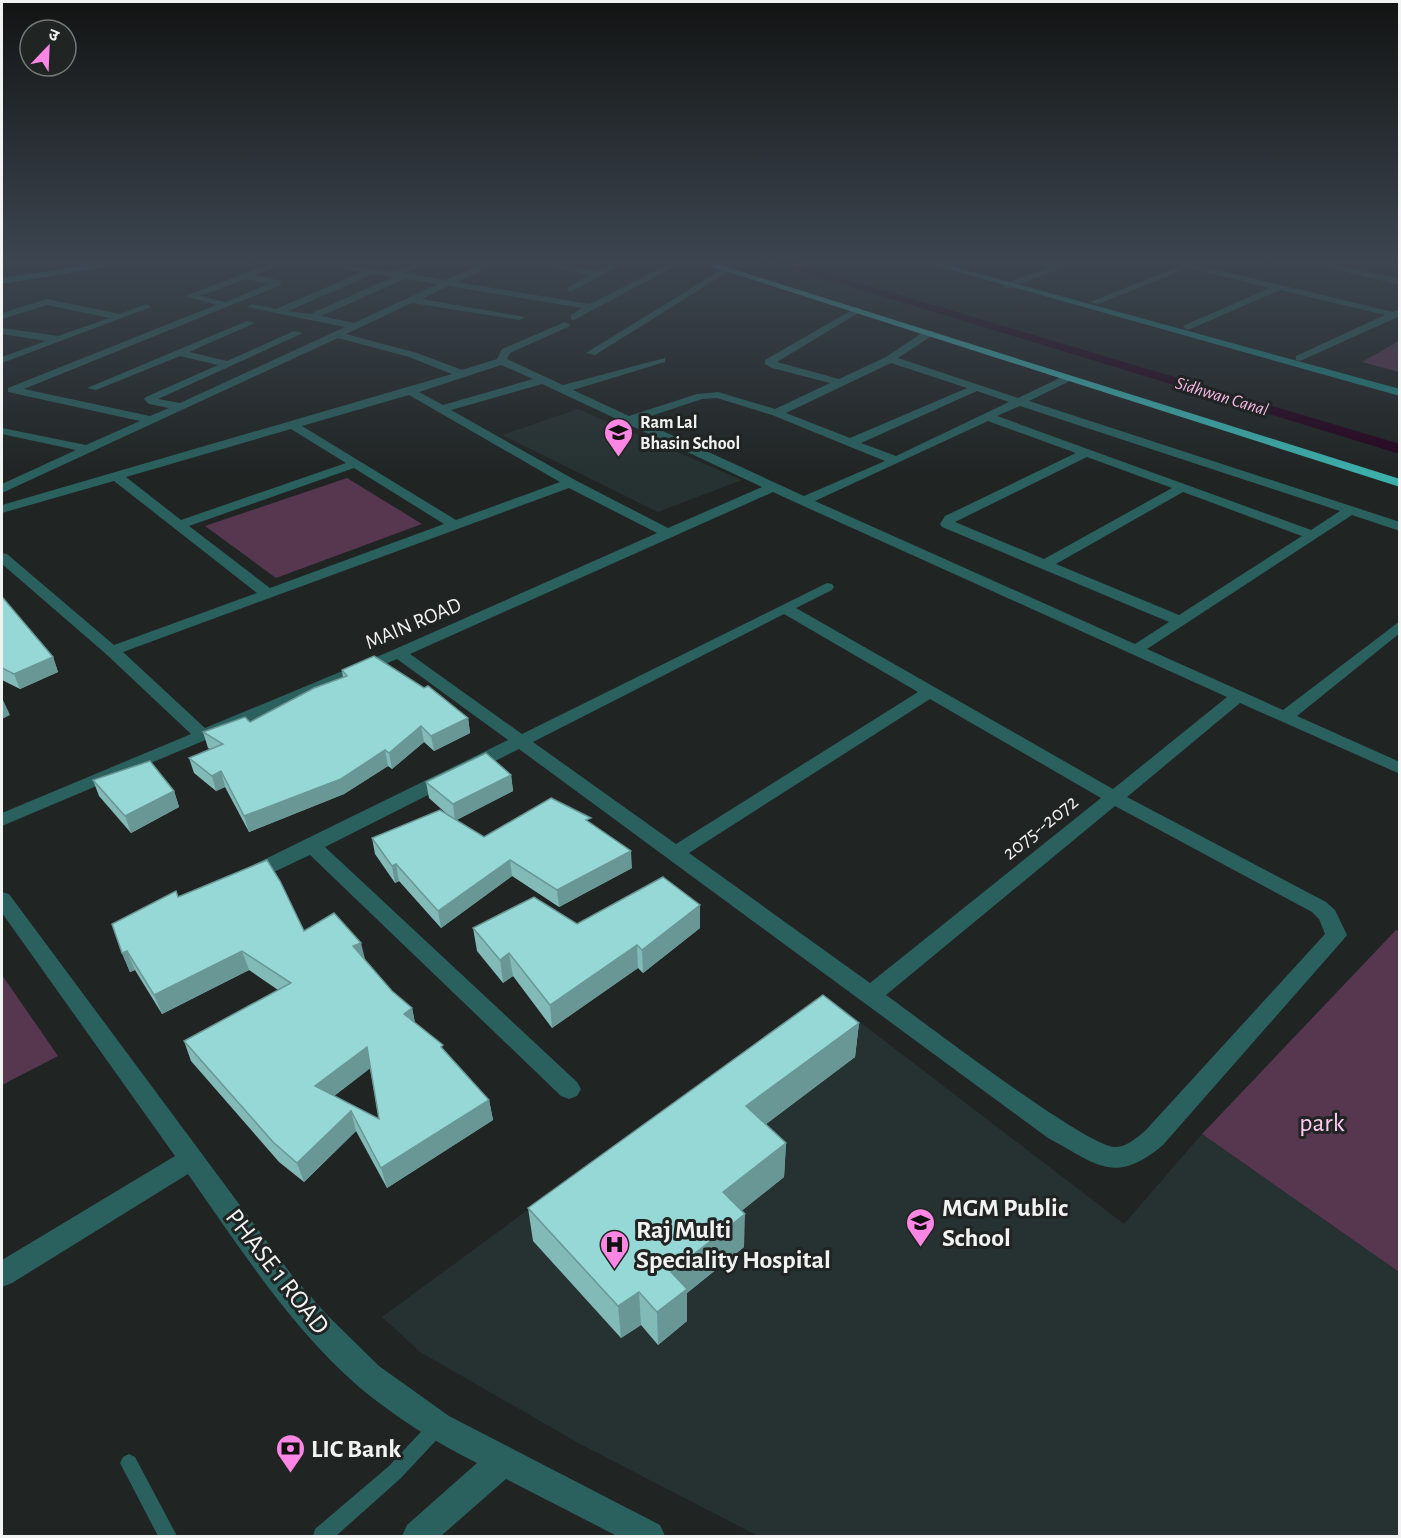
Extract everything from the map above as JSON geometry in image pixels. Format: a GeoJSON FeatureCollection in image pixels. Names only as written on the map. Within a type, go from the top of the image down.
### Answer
{"type":"FeatureCollection","features":[{"type":"Feature","properties":{"kind":"highway"},"geometry":{"type":"LineString","coordinates":[[925,332],[1400,483]]}},
{"type":"Feature","properties":{"kind":"highway"},"geometry":{"type":"LineString","coordinates":[[941,332],[1400,475]]}},
{"type":"Feature","properties":{"kind":"street"},"geometry":{"type":"LineString","coordinates":[[7,332],[57,339]]}},
{"type":"Feature","properties":{"kind":"street"},"geometry":{"type":"LineString","coordinates":[[2,360],[77,332]]}},
{"type":"Feature","properties":{"kind":"street"},"geometry":{"type":"LineString","coordinates":[[7,389],[156,332]]}},
{"type":"Feature","properties":{"kind":"street"},"geometry":{"type":"LineString","coordinates":[[92,388],[227,332]]}},
{"type":"Feature","properties":{"kind":"street"},"geometry":{"type":"LineString","coordinates":[[3,486],[341,332]]}},
{"type":"Feature","properties":{"kind":"street"},"geometry":{"type":"LineString","coordinates":[[502,361],[502,356],[507,351],[550,332]]}},
{"type":"Feature","properties":{"kind":"street"},"geometry":{"type":"LineString","coordinates":[[591,352],[625,332]]}},
{"type":"Feature","properties":{"kind":"street"},"geometry":{"type":"LineString","coordinates":[[820,332],[769,362],[776,366],[843,383]]}},
{"type":"Feature","properties":{"kind":"street"},"geometry":{"type":"LineString","coordinates":[[1176,332],[1400,393]]}},
{"type":"Feature","properties":{"kind":"street"},"geometry":{"type":"LineString","coordinates":[[1205,332],[1400,385]]}},
{"type":"Feature","properties":{"kind":"street"},"geometry":{"type":"LineString","coordinates":[[1300,358],[1358,332]]}},
{"type":"Feature","properties":{"kind":"street"},"geometry":{"type":"LineString","coordinates":[[179,406],[153,402],[150,399],[298,333]]}},
{"type":"Feature","properties":{"kind":"street"},"geometry":{"type":"LineString","coordinates":[[776,413],[890,359],[929,333]]}},
{"type":"Feature","properties":{"kind":"street"},"geometry":{"type":"LineString","coordinates":[[336,334],[412,355],[462,374]]}},
{"type":"Feature","properties":{"kind":"street"},"geometry":{"type":"LineString","coordinates":[[178,352],[228,364]]}},
{"type":"Feature","properties":{"kind":"street"},"geometry":{"type":"LineString","coordinates":[[890,359],[1400,527]]}},
{"type":"Feature","properties":{"kind":"street"},"geometry":{"type":"LineString","coordinates":[[563,389],[661,360]]}},
{"type":"Feature","properties":{"kind":"street"},"geometry":{"type":"LineString","coordinates":[[2,509],[410,391],[502,361],[773,487],[1400,770]]}},
{"type":"Feature","properties":{"kind":"street"},"geometry":{"type":"LineString","coordinates":[[804,501],[896,461],[1068,378]]}},
{"type":"Feature","properties":{"kind":"street"},"geometry":{"type":"LineString","coordinates":[[439,410],[543,380]]}},
{"type":"Feature","properties":{"kind":"street"},"geometry":{"type":"LineString","coordinates":[[850,443],[978,387]]}},
{"type":"Feature","properties":{"kind":"street"},"geometry":{"type":"LineString","coordinates":[[7,389],[151,420]]}},
{"type":"Feature","properties":{"kind":"street"},"geometry":{"type":"LineString","coordinates":[[410,391],[439,410],[570,483],[669,534]]}},
{"type":"Feature","properties":{"kind":"street"},"geometry":{"type":"LineString","coordinates":[[631,419],[706,394],[723,396],[776,413],[896,461]]}},
{"type":"Feature","properties":{"kind":"street"},"geometry":{"type":"LineString","coordinates":[[988,417],[1313,535]]}},
{"type":"Feature","properties":{"kind":"street"},"geometry":{"type":"LineString","coordinates":[[292,425],[455,525]]}},
{"type":"Feature","properties":{"kind":"street"},"geometry":{"type":"LineString","coordinates":[[2,431],[86,449]]}},
{"type":"Feature","properties":{"kind":"street"},"geometry":{"type":"LineString","coordinates":[[1086,453],[947,521],[1180,621]]}},
{"type":"Feature","properties":{"kind":"street"},"geometry":{"type":"LineString","coordinates":[[179,525],[355,464]]}},
{"type":"Feature","properties":{"kind":"street"},"geometry":{"type":"LineString","coordinates":[[116,476],[268,594]]}},
{"type":"Feature","properties":{"kind":"street"},"geometry":{"type":"LineString","coordinates":[[112,651],[570,483]]}},
{"type":"Feature","properties":{"kind":"street","name":"MAIN ROAD"},"geometry":{"type":"LineString","coordinates":[[2,820],[399,652],[773,487]]}},
{"type":"Feature","properties":{"kind":"street"},"geometry":{"type":"LineString","coordinates":[[1045,565],[1183,487]]}},
{"type":"Feature","properties":{"kind":"street"},"geometry":{"type":"LineString","coordinates":[[1136,650],[1351,510]]}},
{"type":"Feature","properties":{"kind":"street"},"geometry":{"type":"LineString","coordinates":[[2,557],[112,651],[202,735]]}},
{"type":"Feature","properties":{"kind":"street"},"geometry":{"type":"LineString","coordinates":[[252,874],[827,587]]}},
{"type":"Feature","properties":{"kind":"street"},"geometry":{"type":"LineString","coordinates":[[399,652],[1057,1131],[1109,1158],[1133,1155],[1154,1138],[1336,935],[1328,915],[1319,907],[1115,798],[786,609]]}},
{"type":"Feature","properties":{"kind":"street"},"geometry":{"type":"LineString","coordinates":[[1285,717],[1400,625]]}},
{"type":"Feature","properties":{"kind":"street"},"geometry":{"type":"LineString","coordinates":[[674,854],[930,692]]}},
{"type":"Feature","properties":{"kind":"street","name":"2075--2072"},"geometry":{"type":"LineString","coordinates":[[870,995],[1239,696]]}},
{"type":"Feature","properties":{"kind":"street"},"geometry":{"type":"LineString","coordinates":[[312,846],[569,1089]]}},
{"type":"Feature","properties":{"kind":"street","name":"PHASE 1 ROAD"},"geometry":{"type":"LineString","coordinates":[[2,899],[58,973],[281,1283],[316,1325],[369,1376],[438,1427],[649,1536]]}},
{"type":"Feature","properties":{"kind":"street"},"geometry":{"type":"LineString","coordinates":[[2,1274],[192,1159]]}},
{"type":"Feature","properties":{"kind":"street"},"geometry":{"type":"LineString","coordinates":[[418,1536],[504,1460]]}},
{"type":"Feature","properties":{"kind":"lane"},"geometry":{"type":"LineString","coordinates":[[322,1536],[395,1472],[438,1427]]}},
{"type":"Feature","properties":{"kind":"lane"},"geometry":{"type":"LineString","coordinates":[[129,1463],[168,1536]]}},
{"type":"Feature","properties":{"kind":"shaded area","name":"Ram Lal Bhasin School"},"geometry":{"type":"Polygon","coordinates":[[[578,409],[742,480],[658,512],[502,435],[578,409]]]}},
{"type":"Feature","properties":{"kind":"shaded area","name":"MGM Public School"},"geometry":{"type":"Polygon","coordinates":[[[826,996],[1124,1224],[1202,1134],[1399,1272],[1399,1536],[758,1536],[580,1444],[420,1352],[382,1317],[654,1117],[826,996]]]}},
{"type":"Feature","properties":{"kind":"green space"},"geometry":{"type":"Polygon","coordinates":[[[1399,341],[1399,372],[1362,362],[1399,341]]]}},
{"type":"Feature","properties":{"kind":"green space"},"geometry":{"type":"Polygon","coordinates":[[[347,478],[422,524],[276,578],[205,526],[347,478]]]}},
{"type":"Feature","properties":{"kind":"green space","name":"park"},"geometry":{"type":"Polygon","coordinates":[[[1396,930],[1400,931],[1399,1272],[1202,1134],[1396,930]]]}},
{"type":"Feature","properties":{"kind":"green space"},"geometry":{"type":"Polygon","coordinates":[[[2,975],[58,1056],[2,1085],[2,975]]]}},
{"type":"Feature","properties":{"kind":"building"},"geometry":{"type":"Polygon","coordinates":[[[2,597],[53,657],[14,674],[2,668],[2,597]]]}},
{"type":"Feature","properties":{"kind":"building"},"geometry":{"type":"Polygon","coordinates":[[[374,656],[424,688],[428,686],[468,718],[431,736],[421,726],[389,753],[385,750],[341,779],[244,816],[221,771],[212,776],[189,758],[223,744],[203,732],[245,717],[250,722],[314,688],[347,676],[342,670],[374,656]]]}},
{"type":"Feature","properties":{"kind":"building"},"geometry":{"type":"Polygon","coordinates":[[[486,753],[511,775],[453,804],[426,782],[486,753]]]}},
{"type":"Feature","properties":{"kind":"building"},"geometry":{"type":"Polygon","coordinates":[[[150,761],[174,791],[125,816],[93,780],[150,761]]]}},
{"type":"Feature","properties":{"kind":"building"},"geometry":{"type":"Polygon","coordinates":[[[551,798],[591,818],[586,820],[631,851],[557,890],[510,860],[438,911],[396,864],[392,866],[372,838],[440,810],[484,837],[551,798]]]}},
{"type":"Feature","properties":{"kind":"building"},"geometry":{"type":"Polygon","coordinates":[[[267,860],[280,881],[304,931],[334,913],[361,943],[353,946],[392,991],[412,1008],[404,1014],[443,1045],[441,1047],[489,1100],[381,1168],[351,1111],[297,1163],[273,1142],[184,1041],[291,983],[242,951],[154,995],[127,951],[122,953],[112,924],[176,891],[178,897],[267,860]],[[367,1047],[315,1086],[379,1119],[367,1047]]]}},
{"type":"Feature","properties":{"kind":"building"},"geometry":{"type":"Polygon","coordinates":[[[663,877],[700,905],[642,950],[637,945],[550,1005],[509,953],[500,960],[473,928],[534,897],[577,924],[663,877]]]}},
{"type":"Feature","properties":{"kind":"building"},"geometry":{"type":"Polygon","coordinates":[[[823,995],[859,1023],[746,1106],[786,1143],[723,1192],[745,1214],[671,1272],[687,1289],[657,1312],[639,1292],[618,1306],[528,1208],[823,995]]]}},
{"type":"Feature","properties":{"kind":"waterway","name":"Sidhwan Canal"},"geometry":{"type":"LineString","coordinates":[[1009,332],[1400,449]]}},
{"type":"Feature","properties":{"kind":"place","name":"Ram Lal Bhasin School"},"geometry":{"type":"Point","coordinates":[619,458]}},
{"type":"Feature","properties":{"kind":"place","name":"MGM Public School"},"geometry":{"type":"Point","coordinates":[921,1248]}},
{"type":"Feature","properties":{"kind":"place","name":"Raj Multi Speciality Hospital"},"geometry":{"type":"Point","coordinates":[615,1270]}},
{"type":"Feature","properties":{"kind":"place","name":"LIC Bank"},"geometry":{"type":"Point","coordinates":[290,1474]}}]}
